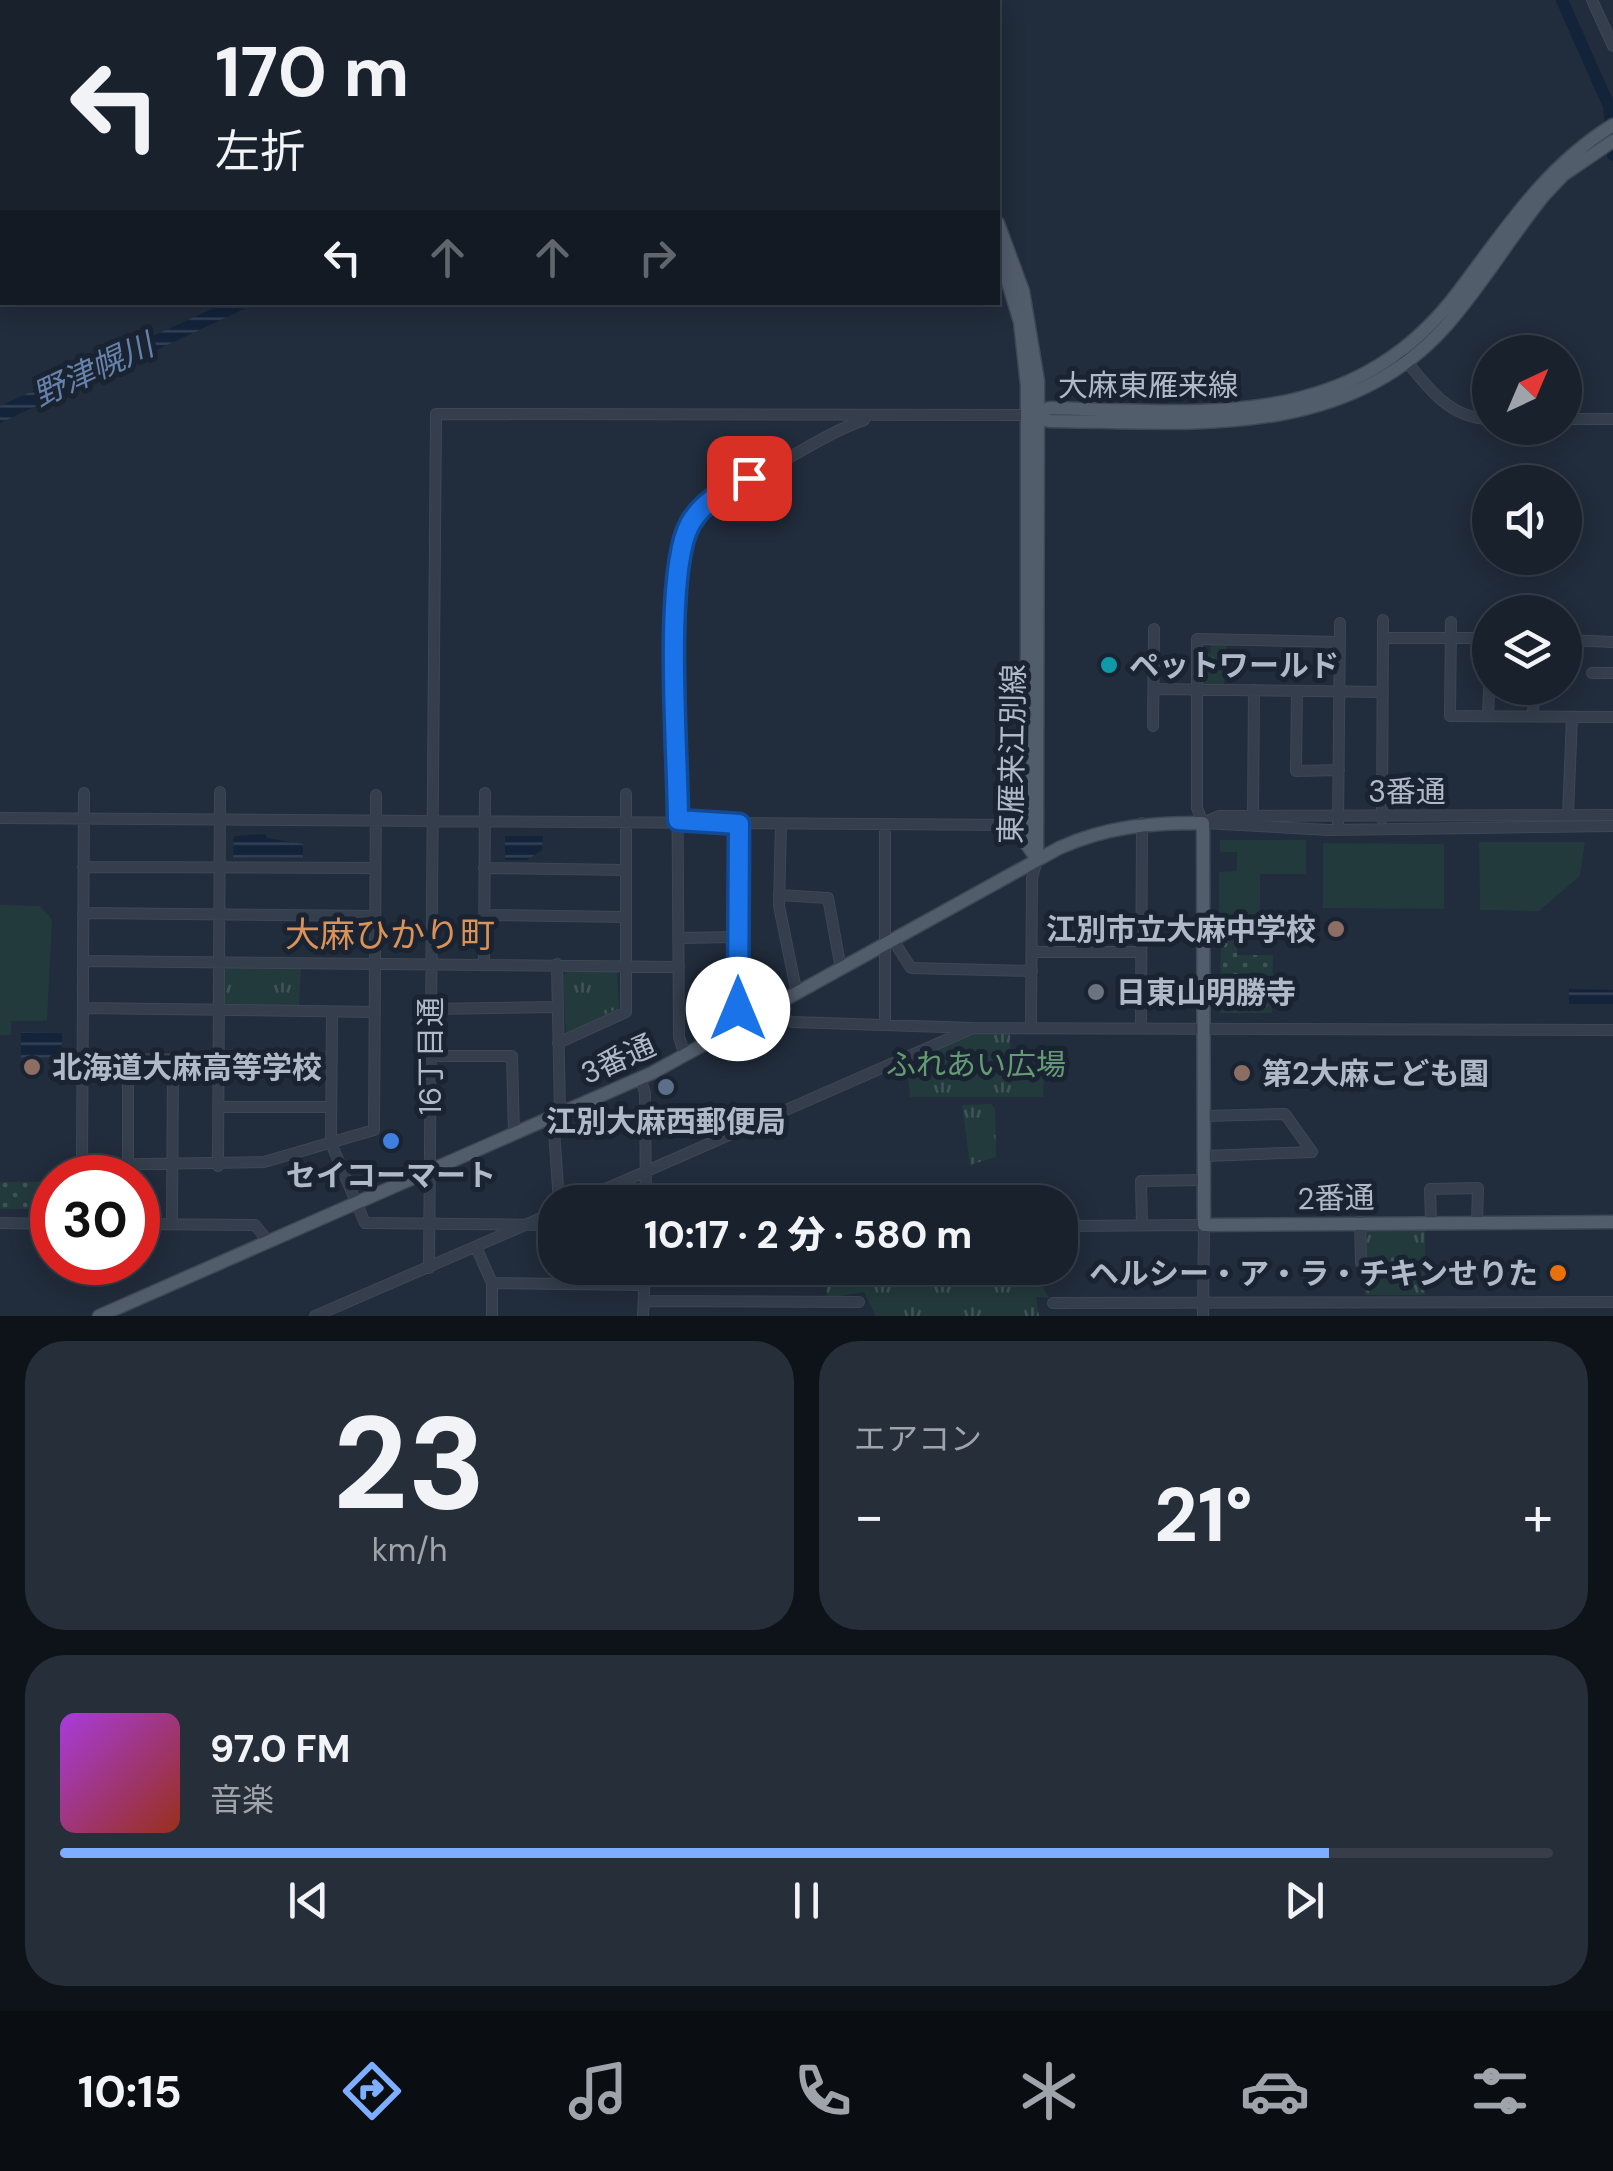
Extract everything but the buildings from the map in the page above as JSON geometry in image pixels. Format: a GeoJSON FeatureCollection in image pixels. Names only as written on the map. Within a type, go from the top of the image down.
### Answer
{"type":"FeatureCollection","features":[{"type":"Feature","properties":{"kind":"main road","name":"大麻東雁来線"},"geometry":{"type":"LineString","coordinates":[[1036,415],[1270,408],[1349,383],[1404,358],[1526,199],[1553,170],[1608,136]]}},
{"type":"Feature","properties":{"kind":"main road","name":"東雁来江別線"},"geometry":{"type":"LineString","coordinates":[[1000,228],[1024,291],[1035,348],[1037,860]]}},
{"type":"Feature","properties":{"kind":"main road","name":"東雁来江別線"},"geometry":{"type":"LineString","coordinates":[[1000,256],[1020,322],[1036,415],[1027,845],[1037,860]]}},
{"type":"Feature","properties":{"kind":"main road","name":"3番通"},"geometry":{"type":"LineString","coordinates":[[99,1316],[686,1055],[1037,860],[1093,834],[1142,824],[1204,823]]}},
{"type":"Feature","properties":{"kind":"main road"},"geometry":{"type":"LineString","coordinates":[[1204,823],[1204,1225]]}},
{"type":"Feature","properties":{"kind":"main road","name":"2番通"},"geometry":{"type":"LineString","coordinates":[[1204,1225],[1613,1222]]}},
{"type":"Feature","properties":{"kind":"street"},"geometry":{"type":"LineString","coordinates":[[1592,0],[1613,46]]}},
{"type":"Feature","properties":{"kind":"street"},"geometry":{"type":"LineString","coordinates":[[1404,358],[1427,388],[1452,408],[1472,414]]}},
{"type":"Feature","properties":{"kind":"street","name":"16丁目通"},"geometry":{"type":"LineString","coordinates":[[429,1268],[436,414],[881,416]]}},
{"type":"Feature","properties":{"kind":"street"},"geometry":{"type":"LineString","coordinates":[[686,1055],[679,1037],[677,568],[688,528],[719,494],[854,423],[881,416],[1036,415]]}},
{"type":"Feature","properties":{"kind":"street"},"geometry":{"type":"LineString","coordinates":[[1582,419],[1613,420]]}},
{"type":"Feature","properties":{"kind":"street"},"geometry":{"type":"LineString","coordinates":[[1382,823],[1383,620]]}},
{"type":"Feature","properties":{"kind":"street"},"geometry":{"type":"LineString","coordinates":[[1451,622],[1450,716],[1613,717]]}},
{"type":"Feature","properties":{"kind":"street"},"geometry":{"type":"LineString","coordinates":[[1338,830],[1340,623]]}},
{"type":"Feature","properties":{"kind":"street"},"geometry":{"type":"LineString","coordinates":[[1154,629],[1154,726]]}},
{"type":"Feature","properties":{"kind":"street"},"geometry":{"type":"LineString","coordinates":[[1383,638],[1472,638]]}},
{"type":"Feature","properties":{"kind":"street"},"geometry":{"type":"LineString","coordinates":[[1204,823],[1197,808],[1197,640],[1340,642]]}},
{"type":"Feature","properties":{"kind":"street"},"geometry":{"type":"LineString","coordinates":[[1582,641],[1613,642]]}},
{"type":"Feature","properties":{"kind":"street"},"geometry":{"type":"LineString","coordinates":[[1592,673],[1613,674]]}},
{"type":"Feature","properties":{"kind":"street"},"geometry":{"type":"LineString","coordinates":[[1154,689],[1383,692]]}},
{"type":"Feature","properties":{"kind":"street"},"geometry":{"type":"LineString","coordinates":[[1253,822],[1254,690]]}},
{"type":"Feature","properties":{"kind":"street"},"geometry":{"type":"LineString","coordinates":[[1297,691],[1296,771],[1339,770]]}},
{"type":"Feature","properties":{"kind":"street"},"geometry":{"type":"LineString","coordinates":[[1488,705],[1488,716]]}},
{"type":"Feature","properties":{"kind":"street"},"geometry":{"type":"LineString","coordinates":[[1533,705],[1533,716]]}},
{"type":"Feature","properties":{"kind":"street"},"geometry":{"type":"LineString","coordinates":[[1568,815],[1572,716]]}},
{"type":"Feature","properties":{"kind":"street"},"geometry":{"type":"LineString","coordinates":[[218,1166],[220,792]]}},
{"type":"Feature","properties":{"kind":"street"},"geometry":{"type":"LineString","coordinates":[[82,1155],[84,794]]}},
{"type":"Feature","properties":{"kind":"street"},"geometry":{"type":"LineString","coordinates":[[484,794],[484,964]]}},
{"type":"Feature","properties":{"kind":"street"},"geometry":{"type":"LineString","coordinates":[[558,1043],[626,1012],[626,794]]}},
{"type":"Feature","properties":{"kind":"street"},"geometry":{"type":"LineString","coordinates":[[160,1166],[264,1162],[374,1130],[376,795]]}},
{"type":"Feature","properties":{"kind":"street","name":"3番通"},"geometry":{"type":"LineString","coordinates":[[1204,823],[1219,816],[1338,830],[1382,823],[1613,815]]}},
{"type":"Feature","properties":{"kind":"street","name":"3番通"},"geometry":{"type":"LineString","coordinates":[[1253,822],[1338,817],[1382,823],[1613,826]]}},
{"type":"Feature","properties":{"kind":"street"},"geometry":{"type":"LineString","coordinates":[[0,818],[1027,825]]}},
{"type":"Feature","properties":{"kind":"street"},"geometry":{"type":"LineString","coordinates":[[739,824],[738,1009],[743,1022]]}},
{"type":"Feature","properties":{"kind":"street"},"geometry":{"type":"LineString","coordinates":[[781,824],[780,894],[797,994]]}},
{"type":"Feature","properties":{"kind":"street"},"geometry":{"type":"LineString","coordinates":[[885,824],[889,942],[886,1023]]}},
{"type":"Feature","properties":{"kind":"street"},"geometry":{"type":"LineString","coordinates":[[1141,1027],[1142,824]]}},
{"type":"Feature","properties":{"kind":"street"},"geometry":{"type":"LineString","coordinates":[[1031,1028],[1032,878],[1037,860]]}},
{"type":"Feature","properties":{"kind":"street"},"geometry":{"type":"LineString","coordinates":[[84,867],[375,868]]}},
{"type":"Feature","properties":{"kind":"street"},"geometry":{"type":"LineString","coordinates":[[484,868],[626,870]]}},
{"type":"Feature","properties":{"kind":"street"},"geometry":{"type":"LineString","coordinates":[[780,894],[828,898],[841,969]]}},
{"type":"Feature","properties":{"kind":"street"},"geometry":{"type":"LineString","coordinates":[[83,913],[374,916]]}},
{"type":"Feature","properties":{"kind":"street"},"geometry":{"type":"LineString","coordinates":[[484,915],[626,917]]}},
{"type":"Feature","properties":{"kind":"street"},"geometry":{"type":"LineString","coordinates":[[679,938],[738,937]]}},
{"type":"Feature","properties":{"kind":"street"},"geometry":{"type":"LineString","coordinates":[[889,942],[910,968],[1032,970]]}},
{"type":"Feature","properties":{"kind":"street"},"geometry":{"type":"LineString","coordinates":[[1033,952],[1141,952]]}},
{"type":"Feature","properties":{"kind":"street"},"geometry":{"type":"LineString","coordinates":[[83,961],[679,967]]}},
{"type":"Feature","properties":{"kind":"street"},"geometry":{"type":"LineString","coordinates":[[556,964],[558,1185]]}},
{"type":"Feature","properties":{"kind":"street"},"geometry":{"type":"LineString","coordinates":[[774,1006],[781,1019],[793,1022],[973,1028],[1613,1030]]}},
{"type":"Feature","properties":{"kind":"street"},"geometry":{"type":"LineString","coordinates":[[430,1009],[558,1007]]}},
{"type":"Feature","properties":{"kind":"street"},"geometry":{"type":"LineString","coordinates":[[83,1008],[375,1012]]}},
{"type":"Feature","properties":{"kind":"street"},"geometry":{"type":"LineString","coordinates":[[332,1012],[330,1142],[365,1224],[538,1225]]}},
{"type":"Feature","properties":{"kind":"street"},"geometry":{"type":"LineString","coordinates":[[613,1185],[973,1028]]}},
{"type":"Feature","properties":{"kind":"street"},"geometry":{"type":"LineString","coordinates":[[431,1056],[512,1056],[514,1134]]}},
{"type":"Feature","properties":{"kind":"street"},"geometry":{"type":"LineString","coordinates":[[82,1059],[332,1060]]}},
{"type":"Feature","properties":{"kind":"street"},"geometry":{"type":"LineString","coordinates":[[128,1060],[128,1155]]}},
{"type":"Feature","properties":{"kind":"street"},"geometry":{"type":"LineString","coordinates":[[172,1224],[173,1060]]}},
{"type":"Feature","properties":{"kind":"street"},"geometry":{"type":"LineString","coordinates":[[640,1077],[645,1094],[646,1185]]}},
{"type":"Feature","properties":{"kind":"street"},"geometry":{"type":"LineString","coordinates":[[218,1107],[331,1107]]}},
{"type":"Feature","properties":{"kind":"street"},"geometry":{"type":"LineString","coordinates":[[1204,1116],[1285,1114],[1312,1152],[1205,1156]]}},
{"type":"Feature","properties":{"kind":"street"},"geometry":{"type":"LineString","coordinates":[[1142,1225],[1141,1181],[1204,1180]]}},
{"type":"Feature","properties":{"kind":"street"},"geometry":{"type":"LineString","coordinates":[[1431,1222],[1430,1189],[1478,1188],[1477,1222]]}},
{"type":"Feature","properties":{"kind":"street"},"geometry":{"type":"LineString","coordinates":[[315,1316],[538,1220]]}},
{"type":"Feature","properties":{"kind":"street"},"geometry":{"type":"LineString","coordinates":[[1360,1222],[1361,1263]]}},
{"type":"Feature","properties":{"kind":"street"},"geometry":{"type":"LineString","coordinates":[[0,1223],[30,1224]]}},
{"type":"Feature","properties":{"kind":"street"},"geometry":{"type":"LineString","coordinates":[[160,1224],[255,1224],[268,1242]]}},
{"type":"Feature","properties":{"kind":"street"},"geometry":{"type":"LineString","coordinates":[[1204,1225],[1204,1310]]}},
{"type":"Feature","properties":{"kind":"street","name":"2番通"},"geometry":{"type":"LineString","coordinates":[[1078,1226],[1204,1225]]}},
{"type":"Feature","properties":{"kind":"street"},"geometry":{"type":"LineString","coordinates":[[476,1248],[492,1283],[492,1316]]}},
{"type":"Feature","properties":{"kind":"street"},"geometry":{"type":"LineString","coordinates":[[492,1283],[644,1286],[643,1316]]}},
{"type":"Feature","properties":{"kind":"street"},"geometry":{"type":"LineString","coordinates":[[644,1301],[859,1302]]}},
{"type":"Feature","properties":{"kind":"street"},"geometry":{"type":"LineString","coordinates":[[1053,1303],[1204,1310],[1613,1302]]}},
{"type":"Feature","properties":{"kind":"street"},"geometry":{"type":"LineString","coordinates":[[1431,1316],[1432,1303]]}},
{"type":"Feature","properties":{"kind":"green space"},"geometry":{"type":"Polygon","coordinates":[[[1211,644],[1226,644],[1224,685],[1201,686],[1201,654],[1211,653],[1211,644]]]}},
{"type":"Feature","properties":{"kind":"green space"},"geometry":{"type":"Polygon","coordinates":[[[1220,840],[1306,840],[1306,874],[1260,874],[1260,931],[1219,931],[1219,872],[1237,871],[1237,852],[1220,852],[1220,840]]]}},
{"type":"Feature","properties":{"kind":"green space"},"geometry":{"type":"Polygon","coordinates":[[[1479,842],[1585,842],[1580,876],[1539,911],[1480,910],[1479,842]]]}},
{"type":"Feature","properties":{"kind":"green space"},"geometry":{"type":"Polygon","coordinates":[[[1323,843],[1444,844],[1444,909],[1323,908],[1323,843]]]}},
{"type":"Feature","properties":{"kind":"green space"},"geometry":{"type":"Polygon","coordinates":[[[0,905],[40,906],[52,919],[47,1021],[11,1021],[11,1035],[0,1035],[0,905]]]}},
{"type":"Feature","properties":{"kind":"green space"},"geometry":{"type":"Polygon","coordinates":[[[1221,936],[1237,936],[1237,955],[1273,955],[1272,1013],[1220,1013],[1221,936]]]}},
{"type":"Feature","properties":{"kind":"green space"},"geometry":{"type":"Polygon","coordinates":[[[301,967],[299,1006],[225,1005],[223,968],[301,967]]]}},
{"type":"Feature","properties":{"kind":"green space"},"geometry":{"type":"Polygon","coordinates":[[[617,968],[619,1008],[566,1033],[563,976],[568,969],[617,968]]]}},
{"type":"Feature","properties":{"kind":"green space","name":"ふれあい広場"},"geometry":{"type":"Polygon","coordinates":[[[972,1032],[1010,1033],[1011,1069],[1044,1069],[1043,1097],[910,1097],[907,1062],[972,1032]]]}},
{"type":"Feature","properties":{"kind":"green space"},"geometry":{"type":"Polygon","coordinates":[[[991,1104],[995,1109],[996,1157],[970,1165],[962,1105],[991,1104]]]}},
{"type":"Feature","properties":{"kind":"green space"},"geometry":{"type":"Polygon","coordinates":[[[0,1182],[30,1182],[30,1209],[0,1209],[0,1182]]]}},
{"type":"Feature","properties":{"kind":"green space"},"geometry":{"type":"Polygon","coordinates":[[[1362,1230],[1425,1230],[1425,1295],[1365,1295],[1362,1230]]]}},
{"type":"Feature","properties":{"kind":"green space"},"geometry":{"type":"Polygon","coordinates":[[[827,1285],[1042,1285],[1049,1298],[1036,1297],[1039,1316],[876,1316],[864,1292],[827,1298],[827,1285]]]}},
{"type":"Feature","properties":{"kind":"water","name":"野津幌川"},"geometry":{"type":"Polygon","coordinates":[[[221,305],[253,305],[0,423],[0,406],[221,305]]]}},
{"type":"Feature","properties":{"kind":"water"},"geometry":{"type":"Polygon","coordinates":[[[265,834],[267,838],[303,844],[303,858],[233,858],[234,836],[265,834]]]}},
{"type":"Feature","properties":{"kind":"water"},"geometry":{"type":"Polygon","coordinates":[[[505,836],[543,836],[542,850],[527,860],[505,860],[505,836]]]}},
{"type":"Feature","properties":{"kind":"water"},"geometry":{"type":"Polygon","coordinates":[[[1569,989],[1613,990],[1613,1004],[1569,1004],[1569,989]]]}},
{"type":"Feature","properties":{"kind":"water"},"geometry":{"type":"Polygon","coordinates":[[[21,1032],[62,1033],[62,1058],[21,1058],[21,1032]]]}},
{"type":"Feature","properties":{"kind":"waterway"},"geometry":{"type":"LineString","coordinates":[[1562,0],[1609,106],[1613,155]]}},
{"type":"Feature","properties":{"kind":"place","name":"ペットワールド"},"geometry":{"type":"Point","coordinates":[1109,665]}},
{"type":"Feature","properties":{"kind":"place","name":"江別市立大麻中学校"},"geometry":{"type":"Point","coordinates":[1336,929]}},
{"type":"Feature","properties":{"kind":"place","name":"日東山明勝寺"},"geometry":{"type":"Point","coordinates":[1096,992]}},
{"type":"Feature","properties":{"kind":"place","name":"北海道大麻高等学校"},"geometry":{"type":"Point","coordinates":[32,1067]}},
{"type":"Feature","properties":{"kind":"place","name":"第2大麻こども園"},"geometry":{"type":"Point","coordinates":[1242,1073]}},
{"type":"Feature","properties":{"kind":"place","name":"江別大麻西郵便局"},"geometry":{"type":"Point","coordinates":[666,1087]}},
{"type":"Feature","properties":{"kind":"place","name":"セイコーマート"},"geometry":{"type":"Point","coordinates":[391,1141]}},
{"type":"Feature","properties":{"kind":"place","name":"ヘルシー・ア・ラ・チキンせりた"},"geometry":{"type":"Point","coordinates":[1558,1273]}},
{"type":"Feature","properties":{"kind":"district","name":"大麻ひかり町"},"geometry":{"type":"Point","coordinates":[390,935]}},
{"type":"Feature","properties":{"kind":"route"},"geometry":{"type":"LineString","coordinates":[[738,1009],[739,824],[678,820],[676,588],[680,547],[694,519],[713,498],[749,478]]}}]}
